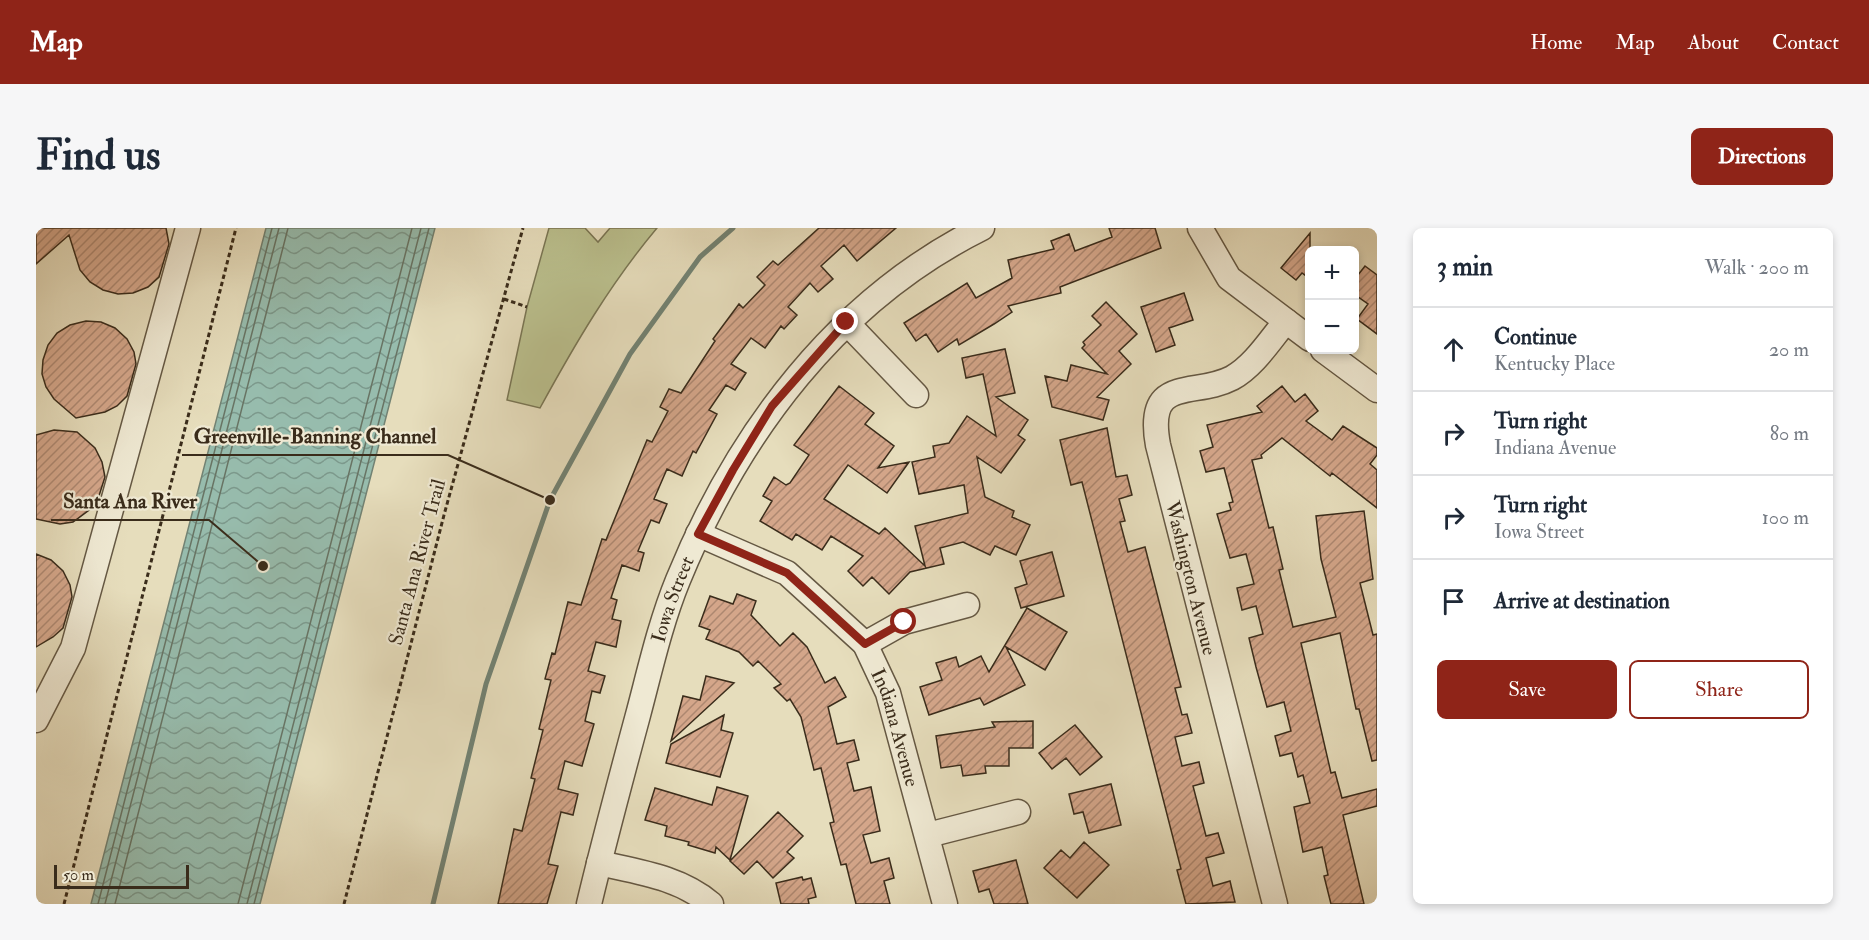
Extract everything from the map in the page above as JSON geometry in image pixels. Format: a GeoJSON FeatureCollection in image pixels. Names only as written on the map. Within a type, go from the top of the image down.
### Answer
{"type":"FeatureCollection","features":[{"type":"Feature","properties":{"kind":"street"},"geometry":{"type":"LineString","coordinates":[[36,720],[46,680],[73,648],[188,228]]}},
{"type":"Feature","properties":{"kind":"street","name":"Iowa Street"},"geometry":{"type":"LineString","coordinates":[[589,904],[661,629],[677,582],[698,534],[733,470],[772,406],[846,322],[905,274],[982,228]]}},
{"type":"Feature","properties":{"kind":"street"},"geometry":{"type":"LineString","coordinates":[[1200,228],[1229,278],[1305,335]]}},
{"type":"Feature","properties":{"kind":"street","name":"Washington Avenue"},"geometry":{"type":"LineString","coordinates":[[1275,904],[1158,445],[1155,424],[1160,405],[1166,398],[1184,389],[1232,378],[1253,360],[1286,321]]}},
{"type":"Feature","properties":{"kind":"street"},"geometry":{"type":"LineString","coordinates":[[846,322],[916,395]]}},
{"type":"Feature","properties":{"kind":"street"},"geometry":{"type":"LineString","coordinates":[[1328,354],[1377,390]]}},
{"type":"Feature","properties":{"kind":"street","name":"Indiana Avenue"},"geometry":{"type":"LineString","coordinates":[[698,534],[787,573],[865,644],[888,693],[945,904]]}},
{"type":"Feature","properties":{"kind":"street"},"geometry":{"type":"LineString","coordinates":[[865,644],[904,622],[967,605]]}},
{"type":"Feature","properties":{"kind":"street"},"geometry":{"type":"LineString","coordinates":[[928,835],[1018,812]]}},
{"type":"Feature","properties":{"kind":"street"},"geometry":{"type":"LineString","coordinates":[[599,863],[668,879],[690,889],[711,904]]}},
{"type":"Feature","properties":{"kind":"path"},"geometry":{"type":"LineString","coordinates":[[64,904],[236,228]]}},
{"type":"Feature","properties":{"kind":"path","name":"Santa Ana River Trail"},"geometry":{"type":"LineString","coordinates":[[344,904],[444,515],[523,228]]}},
{"type":"Feature","properties":{"kind":"path"},"geometry":{"type":"LineString","coordinates":[[504,299],[527,307]]}},
{"type":"Feature","properties":{"kind":"green space"},"geometry":{"type":"Polygon","coordinates":[[[549,228],[585,228],[598,242],[610,228],[657,228],[594,315],[540,408],[507,400],[527,307],[549,228]]]}},
{"type":"Feature","properties":{"kind":"water"},"geometry":{"type":"Polygon","coordinates":[[[266,228],[435,228],[260,904],[91,904],[266,228]]]}},
{"type":"Feature","properties":{"kind":"building"},"geometry":{"type":"Polygon","coordinates":[[[36,228],[166,228],[169,244],[159,277],[148,287],[133,293],[118,294],[103,290],[90,282],[80,270],[69,235],[36,264],[36,228]]]}},
{"type":"Feature","properties":{"kind":"building"},"geometry":{"type":"Polygon","coordinates":[[[819,228],[896,228],[857,261],[844,245],[821,266],[833,279],[818,292],[810,283],[788,307],[797,315],[784,329],[781,326],[765,348],[751,338],[731,364],[746,373],[735,390],[726,385],[709,410],[717,414],[696,453],[693,451],[682,476],[667,469],[654,499],[667,504],[659,523],[651,520],[638,551],[644,553],[639,571],[622,565],[611,598],[617,600],[612,619],[621,621],[616,647],[596,642],[588,671],[605,676],[600,693],[592,691],[585,721],[594,724],[582,766],[565,761],[558,789],[578,794],[573,815],[561,812],[548,864],[558,866],[547,904],[498,904],[514,829],[522,831],[535,779],[531,778],[543,730],[539,729],[551,680],[545,679],[552,653],[555,654],[568,602],[581,605],[602,539],[606,540],[647,440],[652,442],[668,411],[660,407],[669,389],[681,393],[715,341],[713,339],[739,304],[743,308],[765,285],[757,277],[773,261],[778,265],[819,228]]]}},
{"type":"Feature","properties":{"kind":"building"},"geometry":{"type":"Polygon","coordinates":[[[1109,228],[1155,228],[1161,248],[1060,287],[1061,293],[1008,306],[1012,312],[994,324],[959,345],[957,339],[938,352],[926,334],[916,341],[904,323],[967,283],[976,298],[1012,278],[1008,260],[1054,249],[1051,241],[1069,234],[1075,251],[1112,237],[1109,228]]]}},
{"type":"Feature","properties":{"kind":"building"},"geometry":{"type":"Polygon","coordinates":[[[1310,233],[1310,246],[1305,246],[1305,275],[1302,273],[1296,280],[1281,268],[1310,233]]]}},
{"type":"Feature","properties":{"kind":"building"},"geometry":{"type":"Polygon","coordinates":[[[1365,266],[1377,275],[1377,334],[1359,320],[1359,316],[1368,304],[1359,298],[1359,274],[1365,266]]]}},
{"type":"Feature","properties":{"kind":"building"},"geometry":{"type":"Polygon","coordinates":[[[1184,293],[1193,320],[1169,328],[1175,345],[1156,352],[1141,307],[1184,293]]]}},
{"type":"Feature","properties":{"kind":"building"},"geometry":{"type":"Polygon","coordinates":[[[1106,302],[1137,334],[1119,351],[1131,364],[1097,397],[1109,400],[1103,420],[1052,407],[1045,376],[1067,381],[1071,365],[1107,374],[1082,348],[1085,345],[1083,342],[1101,325],[1092,316],[1106,302]]]}},
{"type":"Feature","properties":{"kind":"building"},"geometry":{"type":"Polygon","coordinates":[[[86,321],[101,322],[115,328],[127,339],[134,352],[136,364],[127,396],[117,406],[105,412],[76,418],[54,399],[46,387],[42,374],[43,360],[48,345],[57,333],[70,325],[86,321]]]}},
{"type":"Feature","properties":{"kind":"building"},"geometry":{"type":"Polygon","coordinates":[[[1005,349],[1015,393],[996,397],[1028,420],[1018,435],[1025,440],[1001,473],[977,457],[985,497],[1014,511],[1012,517],[1030,525],[1016,555],[995,546],[990,555],[963,542],[940,548],[944,564],[910,572],[889,594],[872,577],[863,586],[848,571],[863,556],[831,536],[822,550],[796,534],[792,540],[760,521],[772,501],[763,496],[774,477],[786,485],[790,483],[809,455],[794,445],[839,386],[874,413],[865,424],[894,446],[878,468],[909,462],[887,493],[848,465],[824,499],[879,534],[885,528],[925,566],[915,526],[968,513],[964,485],[919,494],[912,462],[935,457],[933,446],[949,443],[967,416],[996,436],[983,374],[966,378],[962,358],[1005,349]]]}},
{"type":"Feature","properties":{"kind":"building"},"geometry":{"type":"Polygon","coordinates":[[[1282,386],[1295,402],[1305,394],[1318,411],[1306,421],[1332,440],[1343,426],[1377,448],[1377,455],[1370,464],[1377,470],[1377,508],[1332,473],[1330,476],[1282,438],[1261,455],[1262,458],[1252,460],[1269,528],[1273,527],[1283,569],[1279,570],[1293,627],[1336,617],[1321,559],[1316,516],[1364,511],[1373,579],[1360,583],[1373,635],[1377,634],[1377,760],[1372,761],[1359,709],[1356,709],[1340,633],[1301,643],[1331,773],[1335,772],[1342,798],[1377,789],[1377,806],[1343,815],[1364,904],[1331,904],[1324,876],[1328,875],[1322,847],[1303,852],[1294,807],[1310,803],[1303,775],[1298,777],[1292,753],[1280,756],[1275,736],[1291,731],[1284,702],[1267,707],[1249,638],[1263,634],[1256,606],[1242,610],[1237,588],[1254,584],[1246,554],[1230,558],[1217,514],[1231,510],[1229,503],[1233,502],[1224,468],[1206,472],[1200,451],[1213,447],[1207,425],[1262,412],[1257,406],[1282,386]]]}},
{"type":"Feature","properties":{"kind":"building"},"geometry":{"type":"Polygon","coordinates":[[[1107,428],[1116,477],[1127,475],[1132,495],[1119,499],[1125,521],[1120,522],[1128,552],[1145,547],[1181,687],[1175,688],[1182,715],[1187,714],[1192,733],[1175,737],[1182,766],[1199,762],[1204,783],[1193,786],[1206,836],[1218,833],[1224,853],[1206,858],[1213,886],[1230,881],[1235,902],[1186,904],[1177,870],[1181,869],[1082,482],[1071,485],[1060,440],[1107,428]]]}},
{"type":"Feature","properties":{"kind":"building"},"geometry":{"type":"Polygon","coordinates":[[[54,430],[77,432],[95,448],[102,462],[105,477],[96,505],[73,522],[60,524],[36,519],[36,435],[54,430]]]}},
{"type":"Feature","properties":{"kind":"building"},"geometry":{"type":"Polygon","coordinates":[[[1052,552],[1064,596],[1021,608],[1015,588],[1027,584],[1020,561],[1052,552]]]}},
{"type":"Feature","properties":{"kind":"building"},"geometry":{"type":"Polygon","coordinates":[[[36,554],[51,560],[63,571],[70,585],[72,597],[63,628],[36,647],[36,554]]]}},
{"type":"Feature","properties":{"kind":"building"},"geometry":{"type":"Polygon","coordinates":[[[737,594],[756,601],[751,615],[780,646],[793,633],[807,647],[825,683],[835,677],[846,697],[828,707],[837,744],[854,740],[859,760],[847,763],[854,791],[871,787],[880,831],[863,835],[871,863],[889,858],[894,878],[884,881],[890,904],[856,904],[846,864],[841,865],[830,823],[834,822],[821,768],[814,770],[801,717],[790,699],[787,701],[774,688],[781,684],[758,661],[753,666],[739,652],[706,639],[710,630],[699,626],[710,596],[733,604],[737,594]]]}},
{"type":"Feature","properties":{"kind":"building"},"geometry":{"type":"Polygon","coordinates":[[[1027,608],[1067,632],[1045,670],[1006,647],[1025,685],[984,705],[980,698],[929,715],[920,687],[942,680],[936,663],[956,657],[959,667],[981,656],[989,672],[1027,608]]]}},
{"type":"Feature","properties":{"kind":"building"},"geometry":{"type":"Polygon","coordinates":[[[706,676],[734,683],[671,741],[683,696],[700,700],[706,676]]]}},
{"type":"Feature","properties":{"kind":"building"},"geometry":{"type":"Polygon","coordinates":[[[724,715],[721,730],[733,733],[720,777],[666,763],[671,744],[724,715]]]}},
{"type":"Feature","properties":{"kind":"building"},"geometry":{"type":"Polygon","coordinates":[[[1033,721],[1033,748],[1009,748],[1009,766],[985,766],[986,773],[963,776],[961,765],[941,768],[936,736],[995,727],[992,722],[1033,721]]]}},
{"type":"Feature","properties":{"kind":"building"},"geometry":{"type":"Polygon","coordinates":[[[1075,725],[1102,757],[1080,775],[1066,758],[1052,769],[1039,753],[1075,725]]]}},
{"type":"Feature","properties":{"kind":"building"},"geometry":{"type":"Polygon","coordinates":[[[1111,784],[1121,825],[1089,833],[1083,812],[1074,814],[1069,794],[1111,784]]]}},
{"type":"Feature","properties":{"kind":"building"},"geometry":{"type":"Polygon","coordinates":[[[717,787],[748,796],[730,860],[716,847],[715,853],[688,845],[689,842],[665,836],[667,826],[645,820],[655,788],[712,805],[717,787]]]}},
{"type":"Feature","properties":{"kind":"building"},"geometry":{"type":"Polygon","coordinates":[[[778,812],[803,836],[787,852],[794,858],[773,878],[757,861],[744,874],[730,861],[778,812]]]}},
{"type":"Feature","properties":{"kind":"building"},"geometry":{"type":"Polygon","coordinates":[[[1084,842],[1109,865],[1077,898],[1044,868],[1061,850],[1070,858],[1084,842]]]}},
{"type":"Feature","properties":{"kind":"building"},"geometry":{"type":"Polygon","coordinates":[[[1016,860],[1028,904],[994,904],[989,889],[979,892],[973,871],[1016,860]]]}},
{"type":"Feature","properties":{"kind":"building"},"geometry":{"type":"Polygon","coordinates":[[[802,877],[803,880],[811,878],[816,897],[808,899],[809,904],[781,904],[776,883],[802,877]]]}},
{"type":"Feature","properties":{"kind":"waterway"},"geometry":{"type":"LineString","coordinates":[[433,904],[486,684],[550,500],[630,354],[700,257],[733,228]]}},
{"type":"Feature","properties":{"kind":"place","name":"Greenville-Banning Channel"},"geometry":{"type":"Point","coordinates":[550,500]}},
{"type":"Feature","properties":{"kind":"place","name":"Santa Ana River"},"geometry":{"type":"Point","coordinates":[263,566]}},
{"type":"Feature","properties":{"kind":"route"},"geometry":{"type":"LineString","coordinates":[[846,322],[772,406],[698,534],[787,573],[865,644],[904,622]]}}]}
